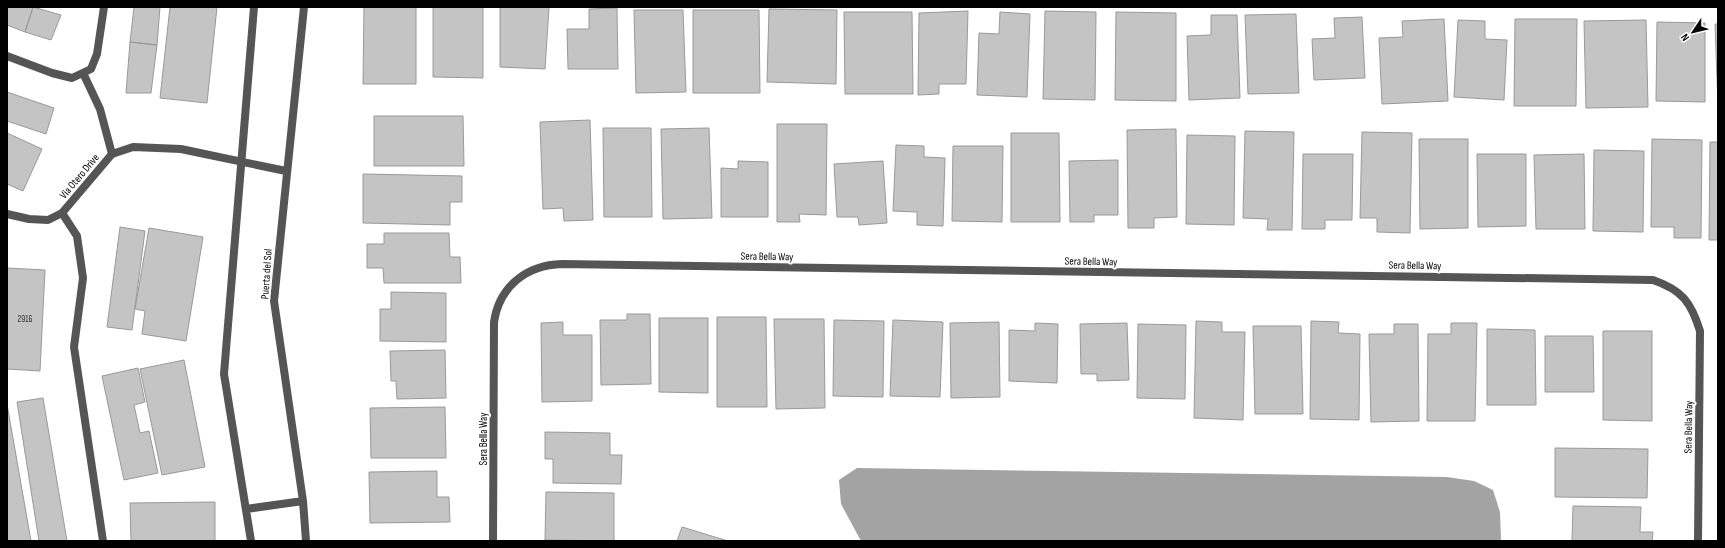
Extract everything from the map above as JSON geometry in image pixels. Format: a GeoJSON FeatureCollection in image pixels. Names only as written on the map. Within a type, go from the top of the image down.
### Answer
{"type":"FeatureCollection","features":[{"type":"Feature","properties":{"kind":"street"},"geometry":{"type":"LineString","coordinates":[[7,56],[52,73],[72,78],[84,73],[91,69],[97,54],[104,7]]}},
{"type":"Feature","properties":{"kind":"street"},"geometry":{"type":"LineString","coordinates":[[250,541],[224,374],[254,7]]}},
{"type":"Feature","properties":{"kind":"street","name":"Puerta del Sol"},"geometry":{"type":"LineString","coordinates":[[304,7],[286,171],[274,301],[303,501],[306,541]]}},
{"type":"Feature","properties":{"kind":"street"},"geometry":{"type":"LineString","coordinates":[[84,73],[100,109],[112,154]]}},
{"type":"Feature","properties":{"kind":"street","name":"Via Otero Drive"},"geometry":{"type":"LineString","coordinates":[[7,214],[29,219],[48,220],[62,213],[112,154],[133,148],[181,149],[286,171]]}},
{"type":"Feature","properties":{"kind":"street"},"geometry":{"type":"LineString","coordinates":[[62,213],[77,236],[83,278],[74,347],[103,541]]}},
{"type":"Feature","properties":{"kind":"street","name":"Sera Bella Way"},"geometry":{"type":"LineString","coordinates":[[493,541],[494,322],[496,310],[505,292],[519,278],[539,267],[562,264],[1653,280],[1675,289],[1683,296],[1691,307],[1700,331],[1698,541]]}},
{"type":"Feature","properties":{"kind":"street"},"geometry":{"type":"LineString","coordinates":[[246,509],[303,501]]}},
{"type":"Feature","properties":{"kind":"shaded area"},"geometry":{"type":"Polygon","coordinates":[[[857,468],[1447,477],[1474,481],[1493,490],[1500,512],[1501,541],[861,541],[841,504],[839,480],[857,468]]]}},
{"type":"Feature","properties":{"kind":"building"},"geometry":{"type":"Polygon","coordinates":[[[7,7],[33,7],[25,32],[7,25],[7,7]]]}},
{"type":"Feature","properties":{"kind":"building"},"geometry":{"type":"Polygon","coordinates":[[[33,7],[61,15],[51,40],[25,32],[33,7]]]}},
{"type":"Feature","properties":{"kind":"building"},"geometry":{"type":"Polygon","coordinates":[[[134,7],[160,7],[157,45],[130,42],[134,7]]]}},
{"type":"Feature","properties":{"kind":"building"},"geometry":{"type":"Polygon","coordinates":[[[170,7],[217,7],[207,103],[160,98],[170,7]]]}},
{"type":"Feature","properties":{"kind":"building"},"geometry":{"type":"Polygon","coordinates":[[[364,7],[416,7],[416,84],[363,84],[364,7]]]}},
{"type":"Feature","properties":{"kind":"building"},"geometry":{"type":"Polygon","coordinates":[[[433,7],[483,7],[483,78],[433,77],[433,7]]]}},
{"type":"Feature","properties":{"kind":"building"},"geometry":{"type":"Polygon","coordinates":[[[500,7],[549,7],[545,69],[500,67],[500,7]]]}},
{"type":"Feature","properties":{"kind":"building"},"geometry":{"type":"Polygon","coordinates":[[[617,8],[618,69],[568,69],[567,29],[589,29],[589,9],[617,8]]]}},
{"type":"Feature","properties":{"kind":"building"},"geometry":{"type":"Polygon","coordinates":[[[769,9],[837,10],[836,84],[767,82],[769,9]]]}},
{"type":"Feature","properties":{"kind":"building"},"geometry":{"type":"Polygon","coordinates":[[[634,10],[683,10],[686,92],[636,93],[634,10]]]}},
{"type":"Feature","properties":{"kind":"building"},"geometry":{"type":"Polygon","coordinates":[[[693,10],[759,10],[760,93],[693,93],[693,10]]]}},
{"type":"Feature","properties":{"kind":"building"},"geometry":{"type":"Polygon","coordinates":[[[968,11],[966,84],[939,84],[939,94],[918,95],[919,13],[968,11]]]}},
{"type":"Feature","properties":{"kind":"building"},"geometry":{"type":"Polygon","coordinates":[[[1045,11],[1096,12],[1095,100],[1043,99],[1045,11]]]}},
{"type":"Feature","properties":{"kind":"building"},"geometry":{"type":"Polygon","coordinates":[[[844,12],[912,12],[913,94],[845,94],[844,12]]]}},
{"type":"Feature","properties":{"kind":"building"},"geometry":{"type":"Polygon","coordinates":[[[1000,12],[1030,14],[1027,97],[977,95],[979,33],[999,34],[1000,12]]]}},
{"type":"Feature","properties":{"kind":"building"},"geometry":{"type":"Polygon","coordinates":[[[1116,12],[1176,13],[1176,101],[1115,100],[1116,12]]]}},
{"type":"Feature","properties":{"kind":"building"},"geometry":{"type":"Polygon","coordinates":[[[1296,14],[1299,93],[1248,94],[1245,15],[1296,14]]]}},
{"type":"Feature","properties":{"kind":"building"},"geometry":{"type":"Polygon","coordinates":[[[1211,15],[1237,15],[1240,98],[1189,100],[1187,36],[1211,35],[1211,15]]]}},
{"type":"Feature","properties":{"kind":"building"},"geometry":{"type":"Polygon","coordinates":[[[1362,17],[1365,78],[1314,80],[1312,39],[1335,38],[1334,18],[1362,17]]]}},
{"type":"Feature","properties":{"kind":"building"},"geometry":{"type":"Polygon","coordinates":[[[1444,19],[1448,101],[1382,104],[1379,38],[1403,37],[1402,21],[1444,19]]]}},
{"type":"Feature","properties":{"kind":"building"},"geometry":{"type":"Polygon","coordinates":[[[1515,19],[1577,19],[1576,106],[1514,106],[1515,19]]]}},
{"type":"Feature","properties":{"kind":"building"},"geometry":{"type":"Polygon","coordinates":[[[1458,20],[1485,21],[1485,39],[1507,40],[1504,100],[1454,97],[1458,20]]]}},
{"type":"Feature","properties":{"kind":"building"},"geometry":{"type":"Polygon","coordinates":[[[1646,20],[1648,107],[1586,108],[1584,21],[1646,20]]]}},
{"type":"Feature","properties":{"kind":"building"},"geometry":{"type":"Polygon","coordinates":[[[1657,22],[1705,23],[1705,102],[1656,101],[1657,22]]]}},
{"type":"Feature","properties":{"kind":"building"},"geometry":{"type":"Polygon","coordinates":[[[1715,24],[1718,24],[1718,106],[1715,24]]]}},
{"type":"Feature","properties":{"kind":"building"},"geometry":{"type":"Polygon","coordinates":[[[130,42],[157,45],[151,93],[126,93],[130,42]]]}},
{"type":"Feature","properties":{"kind":"building"},"geometry":{"type":"Polygon","coordinates":[[[7,92],[54,108],[46,134],[7,121],[7,92]]]}},
{"type":"Feature","properties":{"kind":"building"},"geometry":{"type":"Polygon","coordinates":[[[374,116],[463,116],[464,166],[374,166],[374,116]]]}},
{"type":"Feature","properties":{"kind":"building"},"geometry":{"type":"Polygon","coordinates":[[[590,120],[593,220],[564,221],[563,208],[543,209],[540,122],[590,120]]]}},
{"type":"Feature","properties":{"kind":"building"},"geometry":{"type":"Polygon","coordinates":[[[777,124],[827,124],[826,215],[799,214],[800,222],[777,222],[777,124]]]}},
{"type":"Feature","properties":{"kind":"building"},"geometry":{"type":"Polygon","coordinates":[[[603,128],[651,128],[652,217],[604,217],[603,128]]]}},
{"type":"Feature","properties":{"kind":"building"},"geometry":{"type":"Polygon","coordinates":[[[709,128],[712,218],[663,219],[661,129],[709,128]]]}},
{"type":"Feature","properties":{"kind":"building"},"geometry":{"type":"Polygon","coordinates":[[[1176,129],[1177,217],[1154,218],[1154,228],[1128,228],[1127,130],[1176,129]]]}},
{"type":"Feature","properties":{"kind":"building"},"geometry":{"type":"Polygon","coordinates":[[[1245,131],[1294,132],[1292,230],[1267,230],[1268,219],[1243,218],[1245,131]]]}},
{"type":"Feature","properties":{"kind":"building"},"geometry":{"type":"Polygon","coordinates":[[[1362,132],[1412,133],[1410,233],[1377,232],[1377,218],[1360,218],[1362,132]]]}},
{"type":"Feature","properties":{"kind":"building"},"geometry":{"type":"Polygon","coordinates":[[[7,133],[42,149],[23,191],[7,184],[7,133]]]}},
{"type":"Feature","properties":{"kind":"building"},"geometry":{"type":"Polygon","coordinates":[[[1011,133],[1059,133],[1060,222],[1011,222],[1011,133]]]}},
{"type":"Feature","properties":{"kind":"building"},"geometry":{"type":"Polygon","coordinates":[[[1187,135],[1235,136],[1234,225],[1186,224],[1187,135]]]}},
{"type":"Feature","properties":{"kind":"building"},"geometry":{"type":"Polygon","coordinates":[[[1419,139],[1468,139],[1468,228],[1420,229],[1419,139]]]}},
{"type":"Feature","properties":{"kind":"building"},"geometry":{"type":"Polygon","coordinates":[[[1652,139],[1702,140],[1701,238],[1674,238],[1674,227],[1651,227],[1652,139]]]}},
{"type":"Feature","properties":{"kind":"building"},"geometry":{"type":"Polygon","coordinates":[[[1710,142],[1718,142],[1718,240],[1709,240],[1710,142]]]}},
{"type":"Feature","properties":{"kind":"building"},"geometry":{"type":"Polygon","coordinates":[[[896,145],[924,146],[924,157],[945,158],[943,226],[917,225],[917,212],[893,211],[896,145]]]}},
{"type":"Feature","properties":{"kind":"building"},"geometry":{"type":"Polygon","coordinates":[[[953,146],[1003,146],[1002,222],[952,221],[953,146]]]}},
{"type":"Feature","properties":{"kind":"building"},"geometry":{"type":"Polygon","coordinates":[[[1594,150],[1644,151],[1643,232],[1593,231],[1594,150]]]}},
{"type":"Feature","properties":{"kind":"building"},"geometry":{"type":"Polygon","coordinates":[[[1303,154],[1353,154],[1352,220],[1325,220],[1325,229],[1302,229],[1303,154]]]}},
{"type":"Feature","properties":{"kind":"building"},"geometry":{"type":"Polygon","coordinates":[[[1477,154],[1526,154],[1526,226],[1478,227],[1477,154]]]}},
{"type":"Feature","properties":{"kind":"building"},"geometry":{"type":"Polygon","coordinates":[[[1584,154],[1585,229],[1536,229],[1534,155],[1584,154]]]}},
{"type":"Feature","properties":{"kind":"building"},"geometry":{"type":"Polygon","coordinates":[[[1118,160],[1118,215],[1094,215],[1094,222],[1070,222],[1069,161],[1118,160]]]}},
{"type":"Feature","properties":{"kind":"building"},"geometry":{"type":"Polygon","coordinates":[[[738,161],[768,162],[768,217],[721,217],[721,168],[738,169],[738,161]]]}},
{"type":"Feature","properties":{"kind":"building"},"geometry":{"type":"Polygon","coordinates":[[[883,161],[887,223],[859,225],[858,217],[837,217],[834,164],[883,161]]]}},
{"type":"Feature","properties":{"kind":"building"},"geometry":{"type":"Polygon","coordinates":[[[363,174],[462,176],[462,202],[450,202],[450,225],[363,223],[363,174]]]}},
{"type":"Feature","properties":{"kind":"building"},"geometry":{"type":"Polygon","coordinates":[[[120,227],[145,231],[132,330],[107,327],[120,227]]]}},
{"type":"Feature","properties":{"kind":"building"},"geometry":{"type":"Polygon","coordinates":[[[149,228],[203,237],[186,341],[142,334],[145,311],[135,309],[149,228]]]}},
{"type":"Feature","properties":{"kind":"building"},"geometry":{"type":"Polygon","coordinates":[[[384,233],[449,233],[450,257],[460,257],[461,283],[384,283],[383,268],[367,268],[367,244],[384,244],[384,233]]]}},
{"type":"Feature","properties":{"kind":"building"},"geometry":{"type":"Polygon","coordinates":[[[7,268],[45,270],[40,371],[7,369],[7,268]]]}},
{"type":"Feature","properties":{"kind":"building"},"geometry":{"type":"Polygon","coordinates":[[[391,292],[446,293],[446,342],[380,341],[380,309],[391,309],[391,292]]]}},
{"type":"Feature","properties":{"kind":"building"},"geometry":{"type":"Polygon","coordinates":[[[627,314],[650,314],[651,384],[601,385],[600,320],[627,320],[627,314]]]}},
{"type":"Feature","properties":{"kind":"building"},"geometry":{"type":"Polygon","coordinates":[[[717,317],[766,317],[767,407],[717,407],[717,317]]]}},
{"type":"Feature","properties":{"kind":"building"},"geometry":{"type":"Polygon","coordinates":[[[659,318],[708,318],[708,393],[659,392],[659,318]]]}},
{"type":"Feature","properties":{"kind":"building"},"geometry":{"type":"Polygon","coordinates":[[[774,319],[824,319],[825,408],[776,409],[774,319]]]}},
{"type":"Feature","properties":{"kind":"building"},"geometry":{"type":"Polygon","coordinates":[[[834,320],[884,321],[883,397],[833,396],[834,320]]]}},
{"type":"Feature","properties":{"kind":"building"},"geometry":{"type":"Polygon","coordinates":[[[893,320],[943,322],[940,397],[890,396],[893,320]]]}},
{"type":"Feature","properties":{"kind":"building"},"geometry":{"type":"Polygon","coordinates":[[[1196,321],[1222,322],[1222,332],[1245,332],[1243,420],[1194,418],[1196,321]]]}},
{"type":"Feature","properties":{"kind":"building"},"geometry":{"type":"Polygon","coordinates":[[[1311,321],[1339,322],[1338,333],[1360,334],[1359,420],[1310,419],[1311,321]]]}},
{"type":"Feature","properties":{"kind":"building"},"geometry":{"type":"Polygon","coordinates":[[[563,322],[563,335],[592,335],[592,401],[542,402],[541,323],[563,322]]]}},
{"type":"Feature","properties":{"kind":"building"},"geometry":{"type":"Polygon","coordinates":[[[999,322],[1000,397],[951,398],[950,323],[999,322]]]}},
{"type":"Feature","properties":{"kind":"building"},"geometry":{"type":"Polygon","coordinates":[[[1035,323],[1058,324],[1057,383],[1009,381],[1009,330],[1035,331],[1035,323]]]}},
{"type":"Feature","properties":{"kind":"building"},"geometry":{"type":"Polygon","coordinates":[[[1127,323],[1129,380],[1097,381],[1097,374],[1081,374],[1080,324],[1127,323]]]}},
{"type":"Feature","properties":{"kind":"building"},"geometry":{"type":"Polygon","coordinates":[[[1451,323],[1477,323],[1475,421],[1427,421],[1428,334],[1451,334],[1451,323]]]}},
{"type":"Feature","properties":{"kind":"building"},"geometry":{"type":"Polygon","coordinates":[[[1138,324],[1186,325],[1185,399],[1137,398],[1138,324]]]}},
{"type":"Feature","properties":{"kind":"building"},"geometry":{"type":"Polygon","coordinates":[[[1394,324],[1418,324],[1419,421],[1371,422],[1369,334],[1394,334],[1394,324]]]}},
{"type":"Feature","properties":{"kind":"building"},"geometry":{"type":"Polygon","coordinates":[[[1253,326],[1301,326],[1303,414],[1255,414],[1253,326]]]}},
{"type":"Feature","properties":{"kind":"building"},"geometry":{"type":"Polygon","coordinates":[[[1487,329],[1535,330],[1536,405],[1487,405],[1487,329]]]}},
{"type":"Feature","properties":{"kind":"building"},"geometry":{"type":"Polygon","coordinates":[[[1603,331],[1652,331],[1652,421],[1603,420],[1603,331]]]}},
{"type":"Feature","properties":{"kind":"building"},"geometry":{"type":"Polygon","coordinates":[[[1545,336],[1593,336],[1594,392],[1545,392],[1545,336]]]}},
{"type":"Feature","properties":{"kind":"building"},"geometry":{"type":"Polygon","coordinates":[[[445,350],[446,398],[397,399],[396,381],[391,381],[390,351],[445,350]]]}},
{"type":"Feature","properties":{"kind":"building"},"geometry":{"type":"Polygon","coordinates":[[[184,360],[205,467],[162,475],[140,369],[184,360]]]}},
{"type":"Feature","properties":{"kind":"building"},"geometry":{"type":"Polygon","coordinates":[[[138,368],[145,402],[134,405],[140,433],[149,431],[158,473],[124,480],[102,376],[138,368]]]}},
{"type":"Feature","properties":{"kind":"building"},"geometry":{"type":"Polygon","coordinates":[[[43,398],[67,541],[39,541],[17,402],[43,398]]]}},
{"type":"Feature","properties":{"kind":"building"},"geometry":{"type":"Polygon","coordinates":[[[7,404],[31,541],[7,541],[7,404]]]}},
{"type":"Feature","properties":{"kind":"building"},"geometry":{"type":"Polygon","coordinates":[[[445,407],[446,458],[371,458],[370,408],[445,407]]]}},
{"type":"Feature","properties":{"kind":"building"},"geometry":{"type":"Polygon","coordinates":[[[545,432],[610,433],[610,455],[622,455],[621,484],[553,483],[553,459],[545,459],[545,432]]]}},
{"type":"Feature","properties":{"kind":"building"},"geometry":{"type":"Polygon","coordinates":[[[1555,448],[1648,449],[1647,498],[1555,497],[1555,448]]]}},
{"type":"Feature","properties":{"kind":"building"},"geometry":{"type":"Polygon","coordinates":[[[437,471],[437,497],[449,497],[450,522],[370,523],[369,472],[437,471]]]}},
{"type":"Feature","properties":{"kind":"building"},"geometry":{"type":"Polygon","coordinates":[[[546,492],[614,493],[614,541],[545,540],[546,492]]]}},
{"type":"Feature","properties":{"kind":"building"},"geometry":{"type":"Polygon","coordinates":[[[215,502],[215,541],[131,541],[130,503],[215,502]]]}},
{"type":"Feature","properties":{"kind":"building"},"geometry":{"type":"Polygon","coordinates":[[[1573,506],[1641,507],[1640,532],[1653,532],[1652,541],[1572,541],[1573,506]]]}},
{"type":"Feature","properties":{"kind":"building"},"geometry":{"type":"Polygon","coordinates":[[[682,527],[728,541],[677,541],[682,527]]]}}]}
